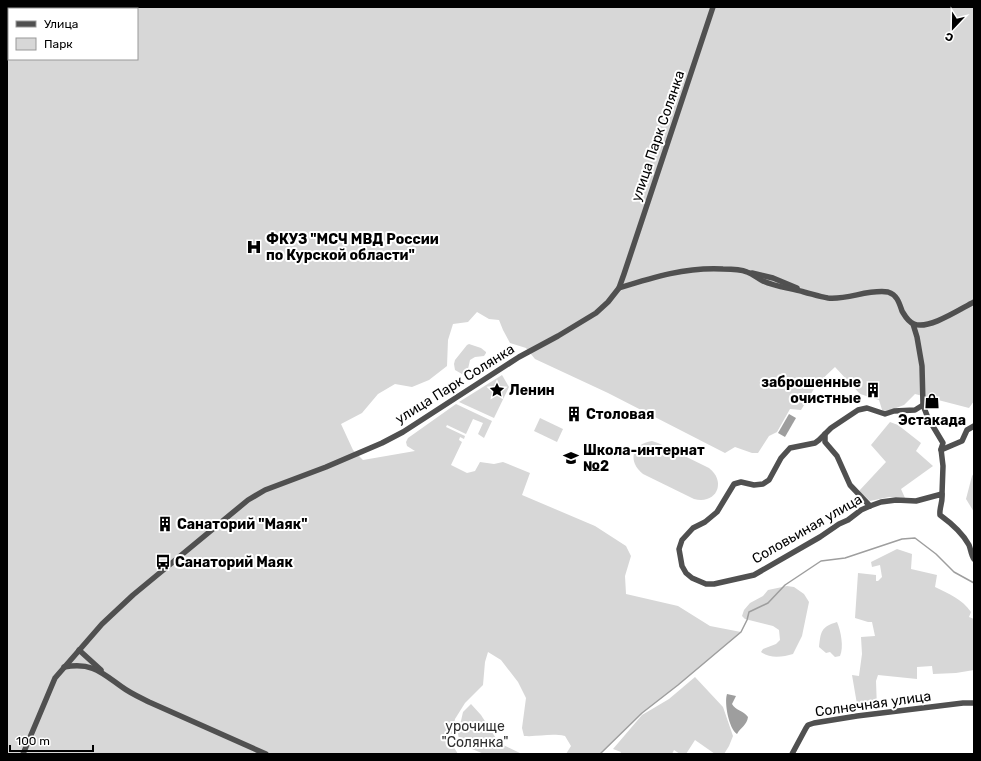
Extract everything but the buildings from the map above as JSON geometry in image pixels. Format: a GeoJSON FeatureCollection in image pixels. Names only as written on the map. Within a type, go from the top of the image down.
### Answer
{"type":"FeatureCollection","features":[{"type":"Feature","properties":{"kind":"street","name":"улица Парк Солянка"},"geometry":{"type":"LineString","coordinates":[[23,754],[55,678],[79,650],[118,608],[248,500],[264,490],[326,467],[403,432],[519,357],[596,313],[608,302],[619,288],[713,7]]}},
{"type":"Feature","properties":{"kind":"street"},"geometry":{"type":"LineString","coordinates":[[619,288],[656,276],[694,269],[730,269],[748,272],[778,287],[803,291],[826,298],[839,298],[859,294],[892,293],[896,297],[907,320],[919,326],[937,321],[974,302]]}},
{"type":"Feature","properties":{"kind":"street"},"geometry":{"type":"LineString","coordinates":[[913,324],[922,366],[923,405],[928,418],[943,443],[941,450],[943,466],[942,499],[939,510],[940,515],[952,524],[965,538],[970,547],[972,558],[974,559]]}},
{"type":"Feature","properties":{"kind":"street"},"geometry":{"type":"LineString","coordinates":[[870,506],[850,485],[837,456],[825,442],[825,434],[831,428],[862,408],[867,408],[885,414],[894,411],[915,410],[923,405]]}},
{"type":"Feature","properties":{"kind":"street"},"geometry":{"type":"LineString","coordinates":[[941,450],[962,441],[967,430],[974,426]]}},
{"type":"Feature","properties":{"kind":"street","name":"Соловьиная улица"},"geometry":{"type":"LineString","coordinates":[[825,434],[815,443],[794,446],[786,452],[769,480],[763,484],[754,485],[741,482],[734,484],[717,512],[688,533],[680,544],[680,557],[682,566],[692,578],[706,584],[714,584],[754,575],[812,542],[839,524],[848,520],[861,510],[870,506],[881,502],[896,500],[916,501],[942,494]]}},
{"type":"Feature","properties":{"kind":"street"},"geometry":{"type":"LineString","coordinates":[[79,650],[104,673],[132,694],[266,754]]}},
{"type":"Feature","properties":{"kind":"street"},"geometry":{"type":"LineString","coordinates":[[64,667],[75,665],[85,666],[104,673]]}},
{"type":"Feature","properties":{"kind":"street","name":"Солнечная улица"},"geometry":{"type":"LineString","coordinates":[[792,754],[806,728],[814,723],[857,716],[963,703],[974,703]]}},
{"type":"Feature","properties":{"kind":"green space","name":"урочище \"Солянка\""},"geometry":{"type":"Polygon","coordinates":[[[7,7],[974,7],[974,401],[969,408],[915,394],[904,405],[883,413],[879,400],[860,394],[835,367],[817,384],[801,410],[790,409],[777,432],[769,436],[758,453],[752,453],[735,447],[725,453],[608,393],[535,359],[526,348],[510,343],[499,320],[489,319],[477,312],[468,322],[453,324],[448,340],[447,366],[429,380],[412,387],[395,384],[378,394],[362,413],[341,424],[353,450],[363,460],[415,451],[407,446],[406,442],[408,438],[456,404],[492,421],[484,438],[478,434],[483,423],[473,419],[466,434],[447,425],[446,427],[465,436],[464,439],[460,437],[459,440],[462,442],[451,465],[467,473],[475,471],[480,462],[494,464],[503,462],[530,473],[522,495],[595,526],[626,546],[631,556],[625,576],[626,594],[678,606],[710,626],[741,632],[642,713],[600,754],[566,754],[571,746],[565,736],[524,736],[522,728],[526,698],[518,682],[501,660],[488,652],[485,662],[483,685],[465,703],[455,719],[450,741],[458,754],[7,754],[7,7]]]}},
{"type":"Feature","properties":{"kind":"green space"},"geometry":{"type":"Polygon","coordinates":[[[469,344],[481,348],[486,353],[484,356],[475,357],[470,360],[468,369],[462,374],[455,370],[454,364],[455,360],[469,344]]]}},
{"type":"Feature","properties":{"kind":"green space"},"geometry":{"type":"Polygon","coordinates":[[[502,375],[509,387],[494,418],[459,402],[502,375]]]}},
{"type":"Feature","properties":{"kind":"green space"},"geometry":{"type":"Polygon","coordinates":[[[540,418],[563,429],[557,442],[534,431],[540,418]]]}},
{"type":"Feature","properties":{"kind":"green space"},"geometry":{"type":"Polygon","coordinates":[[[890,422],[898,425],[921,443],[916,451],[933,466],[901,489],[905,498],[889,497],[870,501],[859,491],[886,462],[871,445],[890,422]]]}},
{"type":"Feature","properties":{"kind":"green space"},"geometry":{"type":"Polygon","coordinates":[[[652,441],[709,468],[717,480],[718,486],[713,496],[702,500],[694,499],[643,474],[635,464],[634,454],[636,449],[640,446],[652,441]]]}},
{"type":"Feature","properties":{"kind":"green space"},"geometry":{"type":"Polygon","coordinates":[[[974,473],[974,512],[966,499],[974,473]]]}},
{"type":"Feature","properties":{"kind":"green space"},"geometry":{"type":"Polygon","coordinates":[[[897,549],[912,554],[911,569],[937,575],[935,587],[959,600],[971,612],[969,617],[974,619],[974,670],[956,673],[933,674],[932,666],[917,667],[917,679],[878,675],[876,681],[877,709],[858,710],[852,675],[859,676],[862,654],[861,637],[875,636],[872,622],[855,618],[858,573],[876,575],[876,581],[878,581],[882,577],[880,565],[872,567],[871,562],[897,549]]]}},
{"type":"Feature","properties":{"kind":"green space"},"geometry":{"type":"Polygon","coordinates":[[[787,586],[794,587],[804,594],[809,602],[802,636],[793,654],[781,657],[768,656],[761,652],[763,649],[776,644],[780,640],[779,630],[773,626],[745,619],[742,616],[744,610],[750,603],[763,596],[768,590],[787,586]]]}},
{"type":"Feature","properties":{"kind":"green space"},"geometry":{"type":"Polygon","coordinates":[[[837,622],[841,635],[842,649],[840,656],[835,657],[830,652],[826,653],[819,647],[820,637],[823,630],[837,622]]]}},
{"type":"Feature","properties":{"kind":"green space"},"geometry":{"type":"Polygon","coordinates":[[[695,677],[723,707],[733,736],[724,754],[715,754],[695,740],[686,754],[680,754],[674,750],[672,754],[620,754],[621,752],[613,749],[642,715],[669,699],[695,677]]]}},
{"type":"Feature","properties":{"kind":"green space","name":"урочище \"Солянка\""},"geometry":{"type":"Polygon","coordinates":[[[471,704],[481,715],[499,743],[522,754],[484,754],[460,744],[458,734],[463,712],[471,704]]]}},
{"type":"Feature","properties":{"kind":"shaded area"},"geometry":{"type":"Polygon","coordinates":[[[789,414],[796,418],[785,437],[778,433],[789,414]]]}},
{"type":"Feature","properties":{"kind":"shaded area"},"geometry":{"type":"Polygon","coordinates":[[[727,694],[736,696],[732,704],[735,708],[748,717],[745,724],[737,734],[732,727],[728,716],[726,703],[727,694]]]}},
{"type":"Feature","properties":{"kind":"waterway"},"geometry":{"type":"LineString","coordinates":[[600,754],[642,713],[741,632],[749,612],[768,603],[785,585],[821,561],[845,558],[902,539],[915,538],[936,554],[954,572],[974,583]]}},
{"type":"Feature","properties":{"kind":"place","name":"ФКУЗ \"МСЧ МВД России по Курской области\""},"geometry":{"type":"Point","coordinates":[254,247]}},
{"type":"Feature","properties":{"kind":"place","name":"Ленин"},"geometry":{"type":"Point","coordinates":[497,390]}},
{"type":"Feature","properties":{"kind":"place","name":"заброшенные очистные"},"geometry":{"type":"Point","coordinates":[873,390]}},
{"type":"Feature","properties":{"kind":"place","name":"Эстакада"},"geometry":{"type":"Point","coordinates":[932,401]}},
{"type":"Feature","properties":{"kind":"place","name":"Столовая"},"geometry":{"type":"Point","coordinates":[574,414]}},
{"type":"Feature","properties":{"kind":"place","name":"Школа-интернат №2"},"geometry":{"type":"Point","coordinates":[571,458]}},
{"type":"Feature","properties":{"kind":"place","name":"Санаторий \"Маяк\""},"geometry":{"type":"Point","coordinates":[165,524]}},
{"type":"Feature","properties":{"kind":"place","name":"Санаторий Маяк"},"geometry":{"type":"Point","coordinates":[163,562]}}]}
